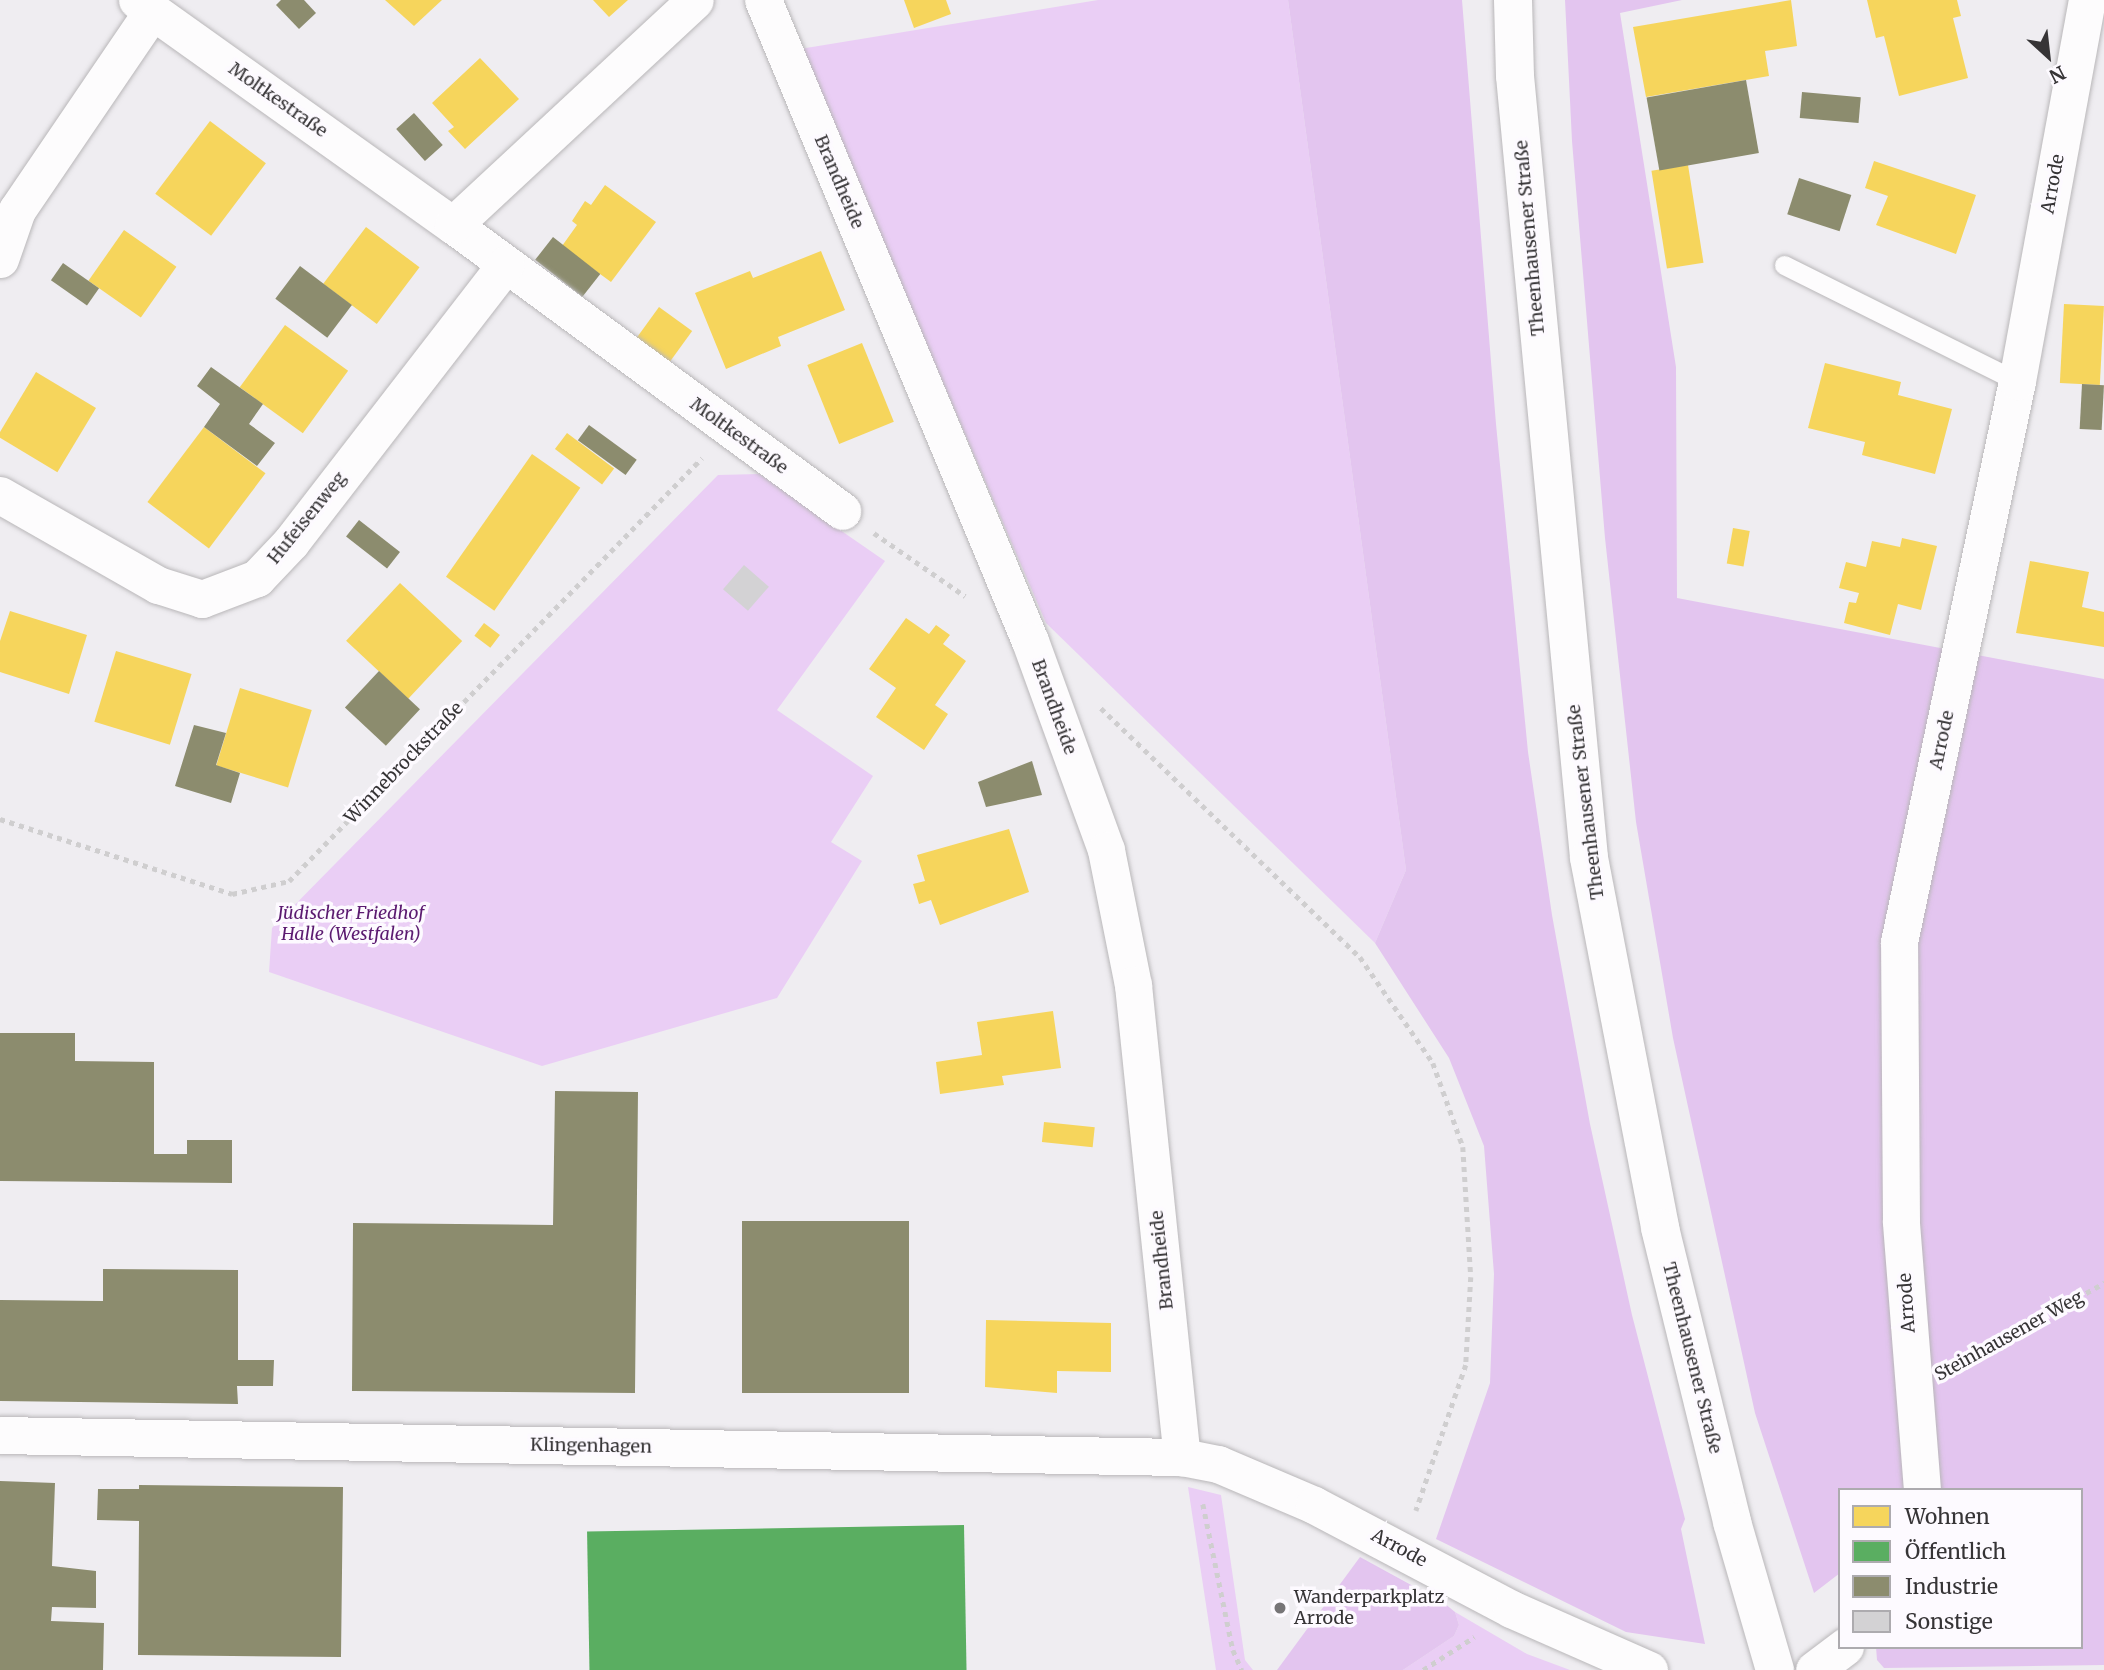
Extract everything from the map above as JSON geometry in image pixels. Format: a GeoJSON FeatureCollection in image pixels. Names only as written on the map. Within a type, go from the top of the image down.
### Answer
{"type":"FeatureCollection","features":[{"type":"Feature","properties":{"kind":"main road","name":"Theenhausener Straße"},"geometry":{"type":"LineString","coordinates":[[1513,0],[1515,76],[1588,858],[1660,1228],[1732,1522],[1775,1670]]}},
{"type":"Feature","properties":{"kind":"street"},"geometry":{"type":"LineString","coordinates":[[453,225],[695,0]]}},
{"type":"Feature","properties":{"kind":"street","name":"Brandheide"},"geometry":{"type":"LineString","coordinates":[[763,0],[1030,641],[1106,850],[1133,985],[1191,1458]]}},
{"type":"Feature","properties":{"kind":"street","name":"Arrode"},"geometry":{"type":"LineString","coordinates":[[1922,1488],[1901,1221],[1899,942],[2017,381],[2087,0]]}},
{"type":"Feature","properties":{"kind":"street"},"geometry":{"type":"LineString","coordinates":[[0,259],[17,210],[144,6]]}},
{"type":"Feature","properties":{"kind":"street","name":"Moltkestraße"},"geometry":{"type":"LineString","coordinates":[[144,6],[453,225],[842,511]]}},
{"type":"Feature","properties":{"kind":"street","name":"Hufeisenweg"},"geometry":{"type":"LineString","coordinates":[[0,495],[158,585],[202,599],[257,578],[291,542],[506,264]]}},
{"type":"Feature","properties":{"kind":"street","name":"Klingenhagen"},"geometry":{"type":"LineString","coordinates":[[0,1435],[1191,1458]]}},
{"type":"Feature","properties":{"kind":"street","name":"Arrode"},"geometry":{"type":"LineString","coordinates":[[1191,1458],[1314,1505],[1399,1546],[1511,1609],[1649,1670]]}},
{"type":"Feature","properties":{"kind":"street"},"geometry":{"type":"LineString","coordinates":[[1814,1670],[1841,1649]]}},
{"type":"Feature","properties":{"kind":"lane"},"geometry":{"type":"LineString","coordinates":[[1784,265],[2017,381]]}},
{"type":"Feature","properties":{"kind":"path","name":"Winnebrockstraße"},"geometry":{"type":"LineString","coordinates":[[0,819],[232,894],[289,881],[730,430]]}},
{"type":"Feature","properties":{"kind":"path"},"geometry":{"type":"LineString","coordinates":[[842,511],[971,600]]}},
{"type":"Feature","properties":{"kind":"path"},"geometry":{"type":"LineString","coordinates":[[1090,698],[1360,957],[1438,1075],[1463,1147],[1471,1277],[1466,1365],[1418,1508],[1399,1546]]}},
{"type":"Feature","properties":{"kind":"path","name":"Steinhausener Weg"},"geometry":{"type":"LineString","coordinates":[[1913,1389],[2104,1283]]}},
{"type":"Feature","properties":{"kind":"path"},"geometry":{"type":"LineString","coordinates":[[1191,1458],[1242,1670]]}},
{"type":"Feature","properties":{"kind":"path"},"geometry":{"type":"LineString","coordinates":[[1423,1670],[1511,1609]]}},
{"type":"Feature","properties":{"kind":"green space"},"geometry":{"type":"Polygon","coordinates":[[[1098,0],[1288,0],[1406,870],[1375,943],[1046,623],[800,49],[1098,0]]]}},
{"type":"Feature","properties":{"kind":"green space","name":"Jüdischer Friedhof Halle (Westfalen)"},"geometry":{"type":"Polygon","coordinates":[[[759,474],[885,561],[777,710],[873,776],[831,842],[862,861],[777,998],[542,1066],[269,972],[272,928],[718,475],[759,474]]]}},
{"type":"Feature","properties":{"kind":"green space"},"geometry":{"type":"Polygon","coordinates":[[[1188,1487],[1221,1495],[1245,1660],[1253,1670],[1216,1670],[1188,1487]]]}},
{"type":"Feature","properties":{"kind":"green space"},"geometry":{"type":"Polygon","coordinates":[[[1455,1612],[1527,1654],[1570,1670],[1403,1670],[1454,1636],[1459,1625],[1455,1612]]]}},
{"type":"Feature","properties":{"kind":"shaded area"},"geometry":{"type":"Polygon","coordinates":[[[1288,0],[1462,0],[1496,424],[1528,752],[1552,915],[1590,1124],[1632,1315],[1685,1519],[1681,1529],[1705,1644],[1626,1632],[1436,1539],[1490,1383],[1494,1274],[1484,1146],[1449,1058],[1375,943],[1406,870],[1288,0]]]}},
{"type":"Feature","properties":{"kind":"shaded area"},"geometry":{"type":"Polygon","coordinates":[[[1565,0],[1682,0],[1620,13],[1676,367],[1677,598],[2104,679],[2104,1665],[1884,1668],[1877,1660],[1876,1649],[2083,1649],[2083,1488],[1838,1488],[1838,1575],[1814,1593],[1755,1413],[1673,1038],[1636,822],[1605,538],[1572,141],[1565,0]]]}},
{"type":"Feature","properties":{"kind":"shaded area"},"geometry":{"type":"Polygon","coordinates":[[[1360,1557],[1444,1603],[1455,1612],[1459,1625],[1454,1636],[1403,1670],[1277,1670],[1360,1557]]]}},
{"type":"Feature","properties":{"kind":"building: Wohnen"},"geometry":{"type":"Polygon","coordinates":[[[385,0],[442,0],[414,26],[385,0]]]}},
{"type":"Feature","properties":{"kind":"building: Wohnen"},"geometry":{"type":"Polygon","coordinates":[[[593,0],[628,0],[609,17],[593,0]]]}},
{"type":"Feature","properties":{"kind":"building: Wohnen"},"geometry":{"type":"Polygon","coordinates":[[[904,0],[946,0],[951,14],[914,28],[904,0]]]}},
{"type":"Feature","properties":{"kind":"building: Wohnen"},"geometry":{"type":"Polygon","coordinates":[[[1791,0],[1797,46],[1765,51],[1769,76],[1646,97],[1633,27],[1791,0]]]}},
{"type":"Feature","properties":{"kind":"building: Wohnen"},"geometry":{"type":"Polygon","coordinates":[[[1867,0],[1957,0],[1961,16],[1953,18],[1968,78],[1899,96],[1884,36],[1876,38],[1867,0]]]}},
{"type":"Feature","properties":{"kind":"building: Wohnen"},"geometry":{"type":"Polygon","coordinates":[[[480,58],[519,99],[465,149],[448,131],[454,127],[432,103],[480,58]]]}},
{"type":"Feature","properties":{"kind":"building: Wohnen"},"geometry":{"type":"Polygon","coordinates":[[[210,121],[266,163],[211,236],[155,194],[210,121]]]}},
{"type":"Feature","properties":{"kind":"building: Wohnen"},"geometry":{"type":"Polygon","coordinates":[[[1874,161],[1976,195],[1956,254],[1876,225],[1888,196],[1865,188],[1874,161]]]}},
{"type":"Feature","properties":{"kind":"building: Wohnen"},"geometry":{"type":"Polygon","coordinates":[[[1688,165],[1703,263],[1667,269],[1651,171],[1688,165]]]}},
{"type":"Feature","properties":{"kind":"building: Wohnen"},"geometry":{"type":"Polygon","coordinates":[[[605,185],[656,222],[611,282],[562,246],[577,225],[572,221],[585,201],[591,205],[605,185]]]}},
{"type":"Feature","properties":{"kind":"building: Wohnen"},"geometry":{"type":"Polygon","coordinates":[[[366,227],[420,267],[377,324],[323,284],[366,227]]]}},
{"type":"Feature","properties":{"kind":"building: Wohnen"},"geometry":{"type":"Polygon","coordinates":[[[124,230],[176,267],[141,317],[88,281],[124,230]]]}},
{"type":"Feature","properties":{"kind":"building: Wohnen"},"geometry":{"type":"Polygon","coordinates":[[[821,251],[845,310],[778,337],[781,346],[726,369],[695,293],[750,271],[753,278],[821,251]]]}},
{"type":"Feature","properties":{"kind":"building: Wohnen"},"geometry":{"type":"Polygon","coordinates":[[[2064,304],[2104,306],[2100,385],[2060,383],[2064,304]]]}},
{"type":"Feature","properties":{"kind":"building: Wohnen"},"geometry":{"type":"Polygon","coordinates":[[[659,307],[692,331],[668,364],[635,340],[659,307]]]}},
{"type":"Feature","properties":{"kind":"building: Wohnen"},"geometry":{"type":"Polygon","coordinates":[[[285,325],[348,371],[303,433],[240,387],[285,325]]]}},
{"type":"Feature","properties":{"kind":"building: Wohnen"},"geometry":{"type":"Polygon","coordinates":[[[862,343],[894,422],[839,444],[807,365],[862,343]]]}},
{"type":"Feature","properties":{"kind":"building: Wohnen"},"geometry":{"type":"Polygon","coordinates":[[[1825,363],[1901,382],[1898,395],[1952,409],[1935,474],[1862,455],[1865,442],[1808,428],[1825,363]]]}},
{"type":"Feature","properties":{"kind":"building: Wohnen"},"geometry":{"type":"Polygon","coordinates":[[[36,372],[96,408],[57,472],[0,438],[0,432],[36,372]]]}},
{"type":"Feature","properties":{"kind":"building: Wohnen"},"geometry":{"type":"Polygon","coordinates":[[[204,427],[265,473],[209,548],[147,502],[204,427]]]}},
{"type":"Feature","properties":{"kind":"building: Wohnen"},"geometry":{"type":"Polygon","coordinates":[[[567,433],[614,469],[602,484],[555,449],[567,433]]]}},
{"type":"Feature","properties":{"kind":"building: Wohnen"},"geometry":{"type":"Polygon","coordinates":[[[532,454],[580,488],[494,611],[446,577],[532,454]]]}},
{"type":"Feature","properties":{"kind":"building: Wohnen"},"geometry":{"type":"Polygon","coordinates":[[[1733,528],[1750,531],[1743,566],[1727,563],[1733,528]]]}},
{"type":"Feature","properties":{"kind":"building: Wohnen"},"geometry":{"type":"Polygon","coordinates":[[[1902,538],[1937,546],[1921,610],[1898,604],[1890,635],[1844,623],[1849,602],[1856,603],[1859,593],[1839,588],[1846,562],[1866,567],[1872,541],[1900,547],[1902,538]]]}},
{"type":"Feature","properties":{"kind":"building: Wohnen"},"geometry":{"type":"Polygon","coordinates":[[[2030,561],[2089,572],[2082,607],[2104,612],[2104,647],[2016,633],[2030,561]]]}},
{"type":"Feature","properties":{"kind":"building: Wohnen"},"geometry":{"type":"Polygon","coordinates":[[[400,583],[462,641],[408,699],[346,641],[400,583]]]}},
{"type":"Feature","properties":{"kind":"building: Wohnen"},"geometry":{"type":"Polygon","coordinates":[[[10,611],[87,635],[69,694],[0,672],[0,641],[10,611]]]}},
{"type":"Feature","properties":{"kind":"building: Wohnen"},"geometry":{"type":"Polygon","coordinates":[[[906,618],[929,634],[936,625],[950,635],[943,644],[966,661],[935,705],[948,714],[924,750],[876,717],[896,688],[869,669],[906,618]]]}},
{"type":"Feature","properties":{"kind":"building: Wohnen"},"geometry":{"type":"Polygon","coordinates":[[[484,623],[500,635],[490,648],[474,636],[484,623]]]}},
{"type":"Feature","properties":{"kind":"building: Wohnen"},"geometry":{"type":"Polygon","coordinates":[[[116,651],[192,674],[170,745],[94,722],[116,651]]]}},
{"type":"Feature","properties":{"kind":"building: Wohnen"},"geometry":{"type":"Polygon","coordinates":[[[240,688],[312,710],[288,787],[216,765],[240,688]]]}},
{"type":"Feature","properties":{"kind":"building: Wohnen"},"geometry":{"type":"Polygon","coordinates":[[[1009,829],[1029,892],[940,925],[931,900],[919,904],[913,884],[925,881],[917,855],[1009,829]]]}},
{"type":"Feature","properties":{"kind":"building: Wohnen"},"geometry":{"type":"Polygon","coordinates":[[[1053,1011],[1061,1068],[1002,1076],[1004,1085],[940,1094],[936,1062],[982,1055],[977,1022],[1053,1011]]]}},
{"type":"Feature","properties":{"kind":"building: Wohnen"},"geometry":{"type":"Polygon","coordinates":[[[1044,1122],[1095,1127],[1093,1147],[1042,1142],[1044,1122]]]}},
{"type":"Feature","properties":{"kind":"building: Wohnen"},"geometry":{"type":"Polygon","coordinates":[[[986,1320],[1111,1323],[1111,1372],[1057,1371],[1057,1393],[985,1387],[986,1320]]]}},
{"type":"Feature","properties":{"kind":"building: Öffentlich"},"geometry":{"type":"Polygon","coordinates":[[[964,1525],[967,1670],[589,1670],[587,1532],[964,1525]]]}},
{"type":"Feature","properties":{"kind":"building: Industrie"},"geometry":{"type":"Polygon","coordinates":[[[281,0],[304,0],[316,13],[299,29],[276,5],[281,0]]]}},
{"type":"Feature","properties":{"kind":"building: Industrie"},"geometry":{"type":"Polygon","coordinates":[[[1746,80],[1759,153],[1659,170],[1647,98],[1746,80]]]}},
{"type":"Feature","properties":{"kind":"building: Industrie"},"geometry":{"type":"Polygon","coordinates":[[[1802,92],[1861,97],[1859,123],[1800,118],[1802,92]]]}},
{"type":"Feature","properties":{"kind":"building: Industrie"},"geometry":{"type":"Polygon","coordinates":[[[414,113],[443,145],[425,161],[396,129],[414,113]]]}},
{"type":"Feature","properties":{"kind":"building: Industrie"},"geometry":{"type":"Polygon","coordinates":[[[1799,178],[1851,195],[1840,231],[1787,214],[1799,178]]]}},
{"type":"Feature","properties":{"kind":"building: Industrie"},"geometry":{"type":"Polygon","coordinates":[[[553,237],[600,274],[582,297],[535,260],[553,237]]]}},
{"type":"Feature","properties":{"kind":"building: Industrie"},"geometry":{"type":"Polygon","coordinates":[[[63,263],[99,288],[87,305],[51,280],[63,263]]]}},
{"type":"Feature","properties":{"kind":"building: Industrie"},"geometry":{"type":"Polygon","coordinates":[[[300,266],[352,305],[327,338],[275,299],[300,266]]]}},
{"type":"Feature","properties":{"kind":"building: Industrie"},"geometry":{"type":"Polygon","coordinates":[[[211,367],[263,404],[249,424],[275,443],[257,466],[204,427],[220,404],[197,386],[211,367]]]}},
{"type":"Feature","properties":{"kind":"building: Industrie"},"geometry":{"type":"Polygon","coordinates":[[[2082,384],[2104,385],[2102,430],[2080,429],[2082,384]]]}},
{"type":"Feature","properties":{"kind":"building: Industrie"},"geometry":{"type":"Polygon","coordinates":[[[589,425],[637,460],[626,475],[578,440],[589,425]]]}},
{"type":"Feature","properties":{"kind":"building: Industrie"},"geometry":{"type":"Polygon","coordinates":[[[359,520],[400,552],[387,569],[346,537],[359,520]]]}},
{"type":"Feature","properties":{"kind":"building: Industrie"},"geometry":{"type":"Polygon","coordinates":[[[379,671],[420,709],[386,746],[345,708],[379,671]]]}},
{"type":"Feature","properties":{"kind":"building: Industrie"},"geometry":{"type":"Polygon","coordinates":[[[194,725],[226,733],[216,765],[240,773],[231,803],[175,786],[194,725]]]}},
{"type":"Feature","properties":{"kind":"building: Industrie"},"geometry":{"type":"Polygon","coordinates":[[[1032,761],[1042,795],[986,807],[978,782],[1032,761]]]}},
{"type":"Feature","properties":{"kind":"building: Industrie"},"geometry":{"type":"Polygon","coordinates":[[[0,1033],[75,1033],[75,1061],[154,1062],[154,1154],[187,1154],[187,1140],[232,1140],[232,1183],[0,1181],[0,1033]]]}},
{"type":"Feature","properties":{"kind":"building: Industrie"},"geometry":{"type":"Polygon","coordinates":[[[555,1091],[638,1092],[635,1393],[352,1391],[353,1223],[553,1225],[555,1091]]]}},
{"type":"Feature","properties":{"kind":"building: Industrie"},"geometry":{"type":"Polygon","coordinates":[[[742,1221],[909,1221],[909,1393],[742,1393],[742,1221]]]}},
{"type":"Feature","properties":{"kind":"building: Industrie"},"geometry":{"type":"Polygon","coordinates":[[[103,1269],[238,1270],[238,1360],[274,1360],[273,1386],[237,1386],[238,1404],[0,1401],[0,1300],[103,1301],[103,1269]]]}},
{"type":"Feature","properties":{"kind":"building: Industrie"},"geometry":{"type":"Polygon","coordinates":[[[0,1481],[55,1483],[52,1566],[96,1571],[96,1608],[52,1607],[51,1621],[104,1623],[103,1670],[0,1670],[0,1481]]]}},
{"type":"Feature","properties":{"kind":"building: Industrie"},"geometry":{"type":"Polygon","coordinates":[[[139,1485],[343,1487],[341,1657],[138,1655],[139,1521],[97,1520],[98,1489],[139,1489],[139,1485]]]}},
{"type":"Feature","properties":{"kind":"building: Sonstige"},"geometry":{"type":"Polygon","coordinates":[[[744,565],[769,587],[748,611],[723,589],[744,565]]]}},
{"type":"Feature","properties":{"kind":"place","name":"Wanderparkplatz Arrode"},"geometry":{"type":"Point","coordinates":[1280,1608]}}]}
